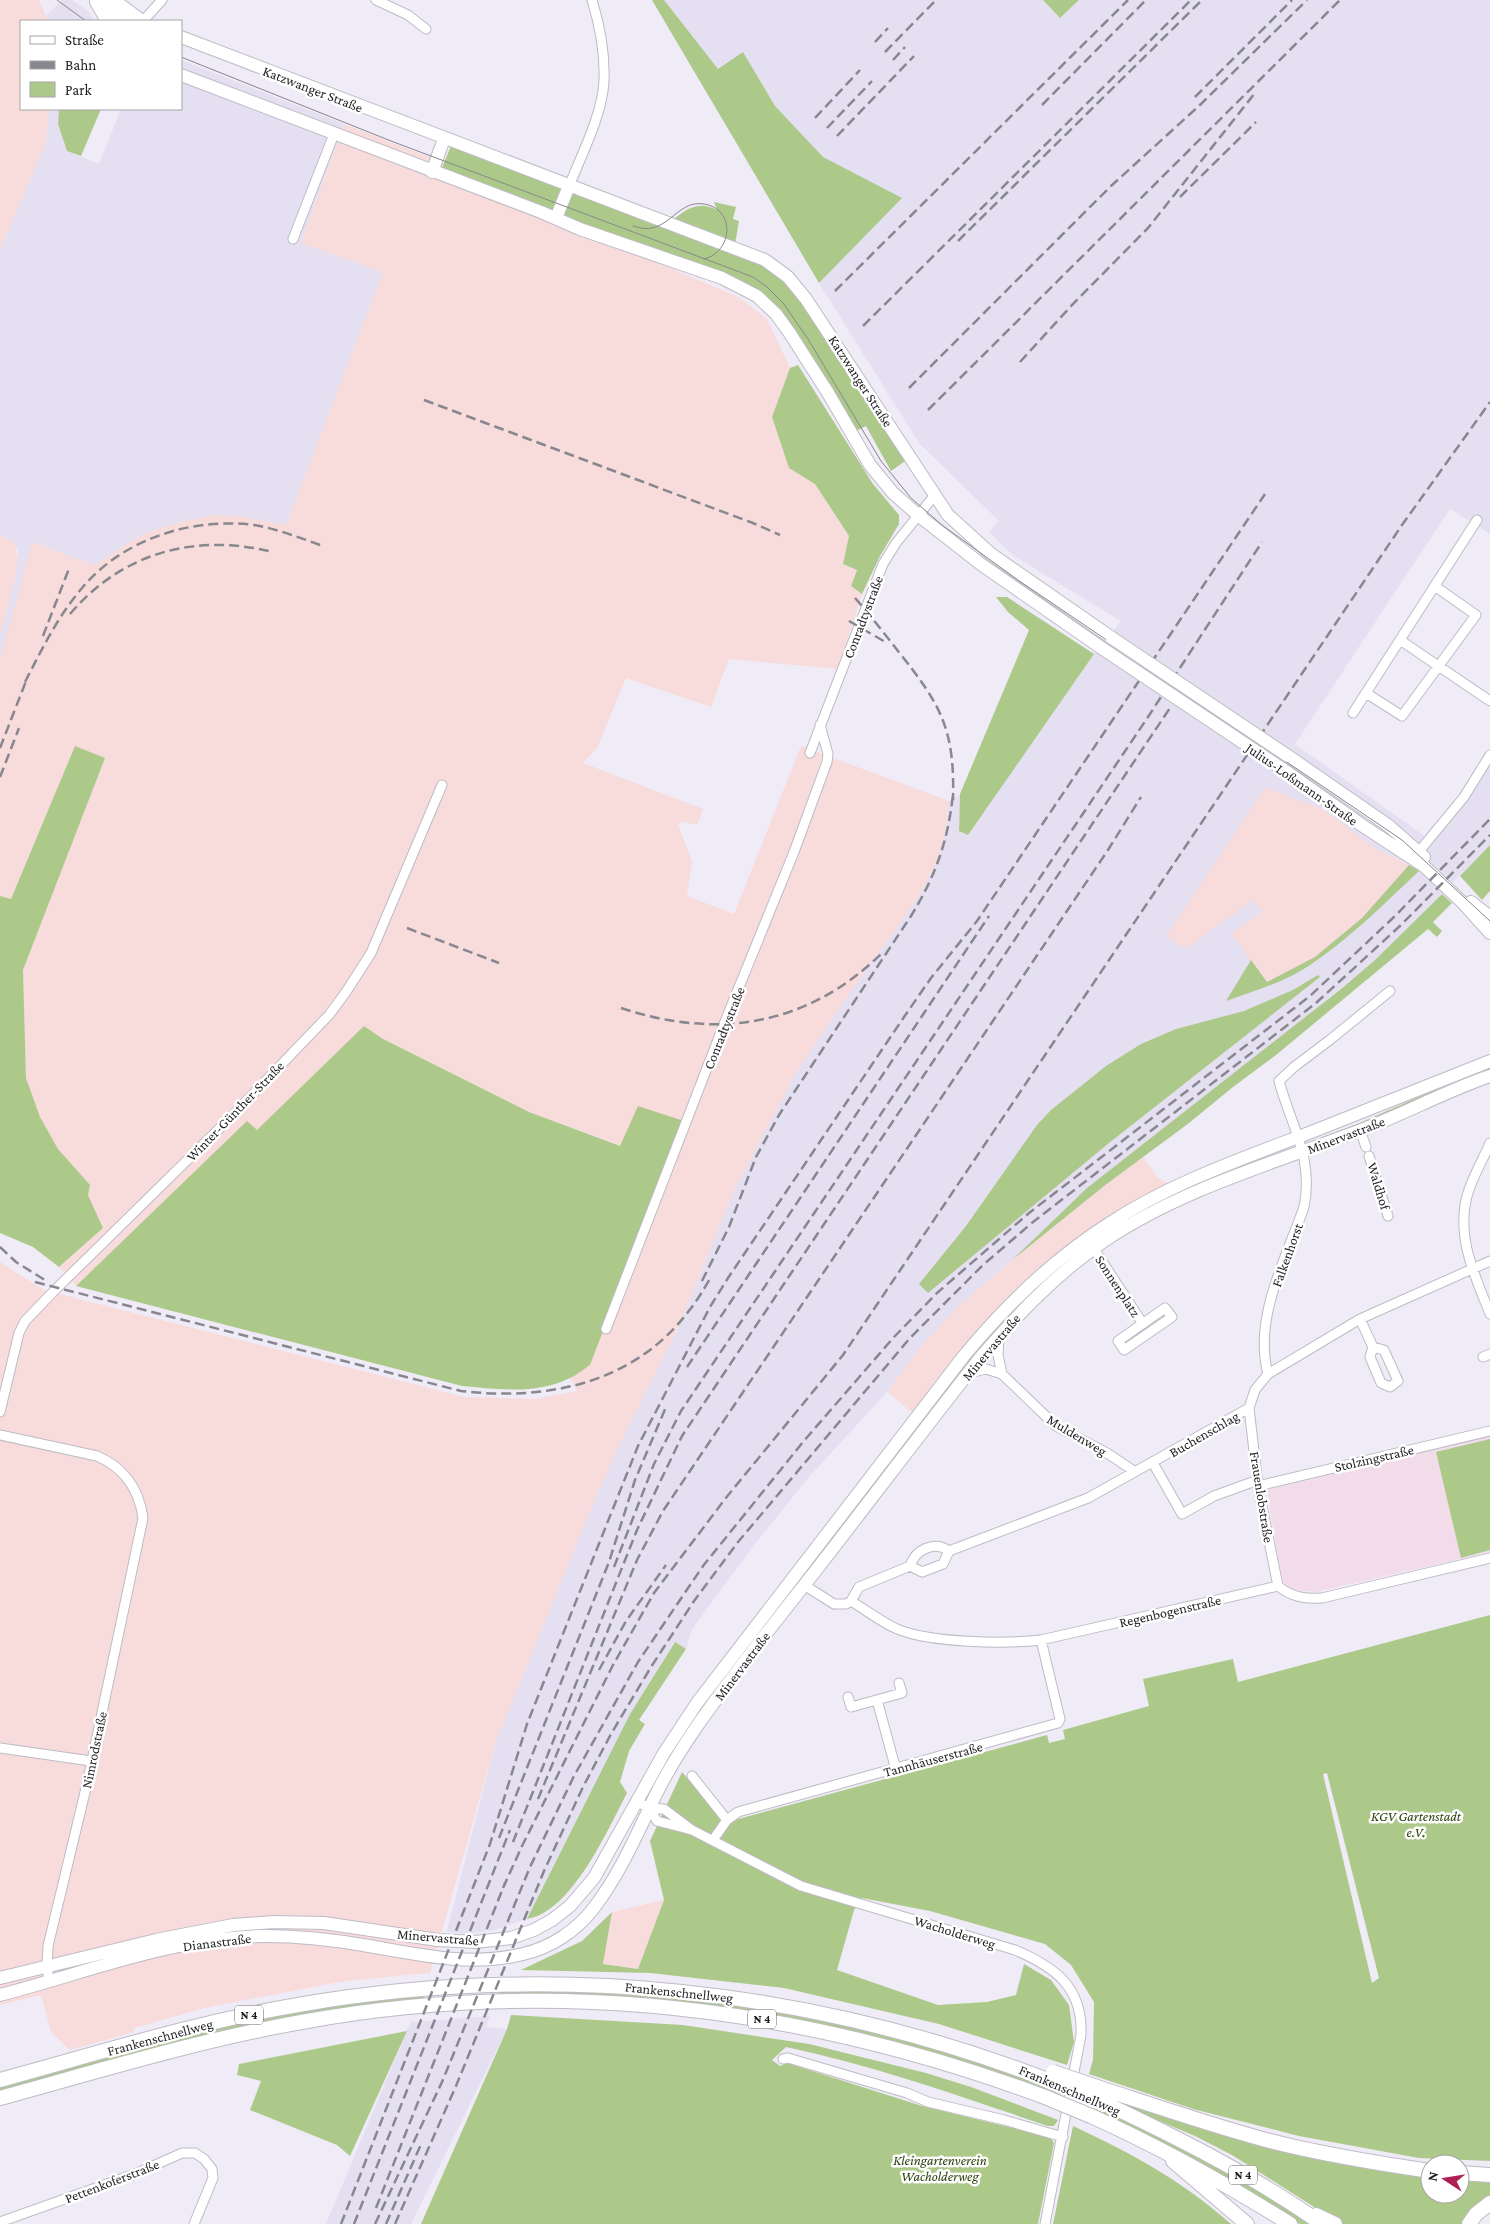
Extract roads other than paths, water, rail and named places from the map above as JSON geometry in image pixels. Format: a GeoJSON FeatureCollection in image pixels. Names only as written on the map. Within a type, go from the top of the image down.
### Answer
{"type":"FeatureCollection","features":[{"type":"Feature","properties":{"kind":"highway","name":"Frankenschnellweg"},"geometry":{"type":"LineString","coordinates":[[0,2080],[170,2033],[271,2010],[400,1990],[503,1984],[638,1987],[712,1994],[826,2013],[895,2029],[1016,2067],[1052,2076],[1098,2093],[1292,2203],[1322,2224]]}},
{"type":"Feature","properties":{"kind":"highway","name":"Frankenschnellweg"},"geometry":{"type":"LineString","coordinates":[[0,2098],[193,2045],[308,2021],[416,2006],[498,2001],[569,2001],[684,2008],[810,2028],[915,2053],[999,2080],[1091,2116],[1160,2149],[1229,2186],[1290,2224]]}},
{"type":"Feature","properties":{"kind":"highway"},"geometry":{"type":"LineString","coordinates":[[1098,2093],[1267,2140],[1348,2158],[1420,2169]]}},
{"type":"Feature","properties":{"kind":"highway"},"geometry":{"type":"LineString","coordinates":[[1160,2149],[1247,2224]]}},
{"type":"Feature","properties":{"kind":"highway"},"geometry":{"type":"LineString","coordinates":[[1409,2166],[1420,2165]]}},
{"type":"Feature","properties":{"kind":"highway"},"geometry":{"type":"LineString","coordinates":[[1470,2167],[1490,2168]]}},
{"type":"Feature","properties":{"kind":"highway"},"geometry":{"type":"LineString","coordinates":[[1470,2174],[1490,2175]]}},
{"type":"Feature","properties":{"kind":"highway"},"geometry":{"type":"LineString","coordinates":[[1292,2203],[1335,2224]]}},
{"type":"Feature","properties":{"kind":"highway"},"geometry":{"type":"LineString","coordinates":[[1469,2224],[1476,2214],[1490,2203]]}},
{"type":"Feature","properties":{"kind":"main road"},"geometry":{"type":"LineString","coordinates":[[96,0],[124,20]]}},
{"type":"Feature","properties":{"kind":"main road"},"geometry":{"type":"LineString","coordinates":[[96,0],[106,20]]}},
{"type":"Feature","properties":{"kind":"main road"},"geometry":{"type":"LineString","coordinates":[[114,0],[142,20]]}},
{"type":"Feature","properties":{"kind":"main road","name":"Katzwanger Straße"},"geometry":{"type":"LineString","coordinates":[[182,38],[444,139],[756,255],[788,277],[806,299],[934,496],[954,520],[991,554],[1112,638]]}},
{"type":"Feature","properties":{"kind":"main road"},"geometry":{"type":"LineString","coordinates":[[182,75],[594,234],[722,278],[757,296],[776,314],[806,358],[877,475],[893,493],[918,515]]}},
{"type":"Feature","properties":{"kind":"main road"},"geometry":{"type":"LineString","coordinates":[[432,172],[444,139]]}},
{"type":"Feature","properties":{"kind":"main road"},"geometry":{"type":"LineString","coordinates":[[556,218],[569,186]]}},
{"type":"Feature","properties":{"kind":"main road","name":"Julius-Loßmann-Straße"},"geometry":{"type":"LineString","coordinates":[[918,515],[1009,584],[1103,649],[1281,768],[1363,826],[1416,855],[1490,917]]}},
{"type":"Feature","properties":{"kind":"main road","name":"Julius-Loßmann-Straße"},"geometry":{"type":"LineString","coordinates":[[1112,638],[1389,826],[1490,933]]}},
{"type":"Feature","properties":{"kind":"main road","name":"Minervastraße"},"geometry":{"type":"LineString","coordinates":[[382,1931],[438,1940],[475,1942],[510,1938],[541,1926],[564,1911],[590,1884],[671,1741],[707,1689],[951,1372],[1011,1302],[1066,1253],[1130,1211],[1192,1180],[1490,1061]]}},
{"type":"Feature","properties":{"kind":"main road","name":"Minervastraße"},"geometry":{"type":"LineString","coordinates":[[438,1959],[473,1960],[524,1954],[542,1948],[568,1933],[591,1912],[609,1886],[640,1832],[649,1808],[693,1732],[968,1373],[998,1337],[1047,1286],[1094,1249],[1134,1223],[1176,1202],[1489,1080]]}},
{"type":"Feature","properties":{"kind":"main road","name":"Dianastraße"},"geometry":{"type":"LineString","coordinates":[[0,1978],[174,1936],[240,1924],[315,1922],[382,1931]]}},
{"type":"Feature","properties":{"kind":"main road","name":"Dianastraße"},"geometry":{"type":"LineString","coordinates":[[0,1995],[157,1951],[198,1942],[238,1937],[280,1936],[318,1939],[438,1959]]}},
{"type":"Feature","properties":{"kind":"street"},"geometry":{"type":"LineString","coordinates":[[144,20],[162,0]]}},
{"type":"Feature","properties":{"kind":"street"},"geometry":{"type":"LineString","coordinates":[[376,0],[408,15],[426,29]]}},
{"type":"Feature","properties":{"kind":"street"},"geometry":{"type":"LineString","coordinates":[[569,186],[597,113],[604,81],[601,32],[592,0]]}},
{"type":"Feature","properties":{"kind":"street"},"geometry":{"type":"LineString","coordinates":[[293,239],[334,134]]}},
{"type":"Feature","properties":{"kind":"street","name":"Conradtystraße"},"geometry":{"type":"LineString","coordinates":[[810,753],[883,564],[934,496]]}},
{"type":"Feature","properties":{"kind":"street"},"geometry":{"type":"LineString","coordinates":[[1352,713],[1436,587],[1477,520]]}},
{"type":"Feature","properties":{"kind":"street"},"geometry":{"type":"LineString","coordinates":[[1366,693],[1402,716],[1476,615],[1436,587]]}},
{"type":"Feature","properties":{"kind":"street"},"geometry":{"type":"LineString","coordinates":[[1400,640],[1490,700]]}},
{"type":"Feature","properties":{"kind":"street","name":"Conradtystraße"},"geometry":{"type":"LineString","coordinates":[[606,1329],[724,1024],[794,852],[827,762],[828,754],[820,725]]}},
{"type":"Feature","properties":{"kind":"street"},"geometry":{"type":"LineString","coordinates":[[1416,855],[1464,797],[1490,755]]}},
{"type":"Feature","properties":{"kind":"street","name":"Winter-Günther-Straße"},"geometry":{"type":"LineString","coordinates":[[0,1412],[19,1333],[25,1321],[226,1122],[328,1015],[346,992],[371,953],[442,785]]}},
{"type":"Feature","properties":{"kind":"street","name":"Minervastraße"},"geometry":{"type":"LineString","coordinates":[[1299,1137],[1279,1082],[1294,1067],[1331,1040],[1390,991]]}},
{"type":"Feature","properties":{"kind":"street","name":"Waldhof"},"geometry":{"type":"LineString","coordinates":[[1360,1130],[1388,1216]]}},
{"type":"Feature","properties":{"kind":"street","name":"Falkenhorst"},"geometry":{"type":"LineString","coordinates":[[1268,1374],[1264,1360],[1264,1332],[1269,1306],[1304,1207],[1307,1175],[1304,1152],[1299,1137]]}},
{"type":"Feature","properties":{"kind":"street"},"geometry":{"type":"LineString","coordinates":[[1490,1143],[1467,1196],[1464,1215],[1467,1253],[1471,1268],[1490,1314]]}},
{"type":"Feature","properties":{"kind":"street","name":"Sonnenplatz"},"geometry":{"type":"LineString","coordinates":[[1094,1249],[1143,1324]]}},
{"type":"Feature","properties":{"kind":"street","name":"Buchenschlag"},"geometry":{"type":"LineString","coordinates":[[910,1566],[914,1555],[923,1550],[938,1546],[949,1551],[1041,1518],[1088,1498],[1248,1408],[1255,1390],[1268,1374],[1360,1319],[1490,1261]]}},
{"type":"Feature","properties":{"kind":"street","name":"Sonnenplatz"},"geometry":{"type":"LineString","coordinates":[[1165,1308],[1172,1316],[1124,1350],[1118,1341],[1143,1324],[1165,1308]]}},
{"type":"Feature","properties":{"kind":"street"},"geometry":{"type":"LineString","coordinates":[[1360,1319],[1373,1348]]}},
{"type":"Feature","properties":{"kind":"street"},"geometry":{"type":"LineString","coordinates":[[968,1373],[986,1369],[1002,1374],[998,1355],[998,1337]]}},
{"type":"Feature","properties":{"kind":"street","name":"Muldenweg"},"geometry":{"type":"LineString","coordinates":[[1002,1374],[1056,1426],[1107,1453],[1134,1471]]}},
{"type":"Feature","properties":{"kind":"street","name":"Frauenlobstraße"},"geometry":{"type":"LineString","coordinates":[[1248,1408],[1258,1483],[1278,1586]]}},
{"type":"Feature","properties":{"kind":"street","name":"Stolzingstraße"},"geometry":{"type":"LineString","coordinates":[[1153,1463],[1182,1514],[1214,1496],[1258,1483],[1490,1431]]}},
{"type":"Feature","properties":{"kind":"street","name":"Nimrodstraße"},"geometry":{"type":"LineString","coordinates":[[0,1434],[97,1456],[112,1462],[123,1472],[133,1486],[139,1497],[143,1518],[92,1761],[48,1946],[47,1967],[49,1981]]}},
{"type":"Feature","properties":{"kind":"street","name":"Buchenschlag"},"geometry":{"type":"LineString","coordinates":[[851,1601],[860,1587],[869,1582],[910,1566],[922,1572],[943,1564],[949,1551]]}},
{"type":"Feature","properties":{"kind":"street"},"geometry":{"type":"LineString","coordinates":[[1278,1586],[1287,1594],[1304,1599],[1322,1598],[1490,1558]]}},
{"type":"Feature","properties":{"kind":"street"},"geometry":{"type":"LineString","coordinates":[[804,1585],[834,1604],[846,1604],[851,1601]]}},
{"type":"Feature","properties":{"kind":"street","name":"Regenbogenstraße"},"geometry":{"type":"LineString","coordinates":[[851,1601],[898,1629],[944,1638],[1009,1643],[1041,1640],[1278,1586]]}},
{"type":"Feature","properties":{"kind":"street","name":"Tannhäuserstraße"},"geometry":{"type":"LineString","coordinates":[[727,1820],[738,1812],[896,1770],[1058,1723],[1060,1719],[1041,1640]]}},
{"type":"Feature","properties":{"kind":"street"},"geometry":{"type":"LineString","coordinates":[[848,1697],[851,1707],[877,1700],[902,1693],[899,1683]]}},
{"type":"Feature","properties":{"kind":"street"},"geometry":{"type":"LineString","coordinates":[[877,1700],[896,1770]]}},
{"type":"Feature","properties":{"kind":"street"},"geometry":{"type":"LineString","coordinates":[[0,1748],[92,1761]]}},
{"type":"Feature","properties":{"kind":"street"},"geometry":{"type":"LineString","coordinates":[[692,1776],[727,1820],[714,1840]]}},
{"type":"Feature","properties":{"kind":"street"},"geometry":{"type":"LineString","coordinates":[[636,1801],[649,1808]]}},
{"type":"Feature","properties":{"kind":"street","name":"Wacholderweg"},"geometry":{"type":"LineString","coordinates":[[649,1808],[664,1809],[692,1830]]}},
{"type":"Feature","properties":{"kind":"street","name":"Wacholderweg"},"geometry":{"type":"LineString","coordinates":[[649,1808],[657,1822],[692,1830],[801,1886],[1015,1950],[1037,1960],[1056,1973],[1075,1998],[1082,2024],[1046,2224]]}},
{"type":"Feature","properties":{"kind":"street"},"geometry":{"type":"LineString","coordinates":[[783,2059],[788,2058],[907,2093],[928,2102],[1004,2120],[1063,2137]]}},
{"type":"Feature","properties":{"kind":"street","name":"Pettenkoferstraße"},"geometry":{"type":"LineString","coordinates":[[4,2222],[135,2174],[182,2153],[195,2154],[204,2159],[212,2169],[213,2178],[194,2224]]}},
{"type":"Feature","properties":{"kind":"tram line"},"geometry":{"type":"LineString","coordinates":[[57,0],[85,20]]}},
{"type":"Feature","properties":{"kind":"tram line"},"geometry":{"type":"LineString","coordinates":[[182,57],[391,141],[753,277],[767,287],[783,303],[808,339],[881,461],[911,498],[942,525],[1018,580],[1402,840],[1490,921]]}},
{"type":"Feature","properties":{"kind":"tram line"},"geometry":{"type":"LineString","coordinates":[[633,226],[645,229],[655,227],[694,204],[704,204],[714,208],[722,214],[726,222],[727,231],[721,248],[714,255],[704,259]]}},
{"type":"Feature","properties":{"kind":"railway"},"geometry":{"type":"LineString","coordinates":[[885,52],[936,0]]}},
{"type":"Feature","properties":{"kind":"railway"},"geometry":{"type":"LineString","coordinates":[[835,291],[1128,0]]}},
{"type":"Feature","properties":{"kind":"railway"},"geometry":{"type":"LineString","coordinates":[[1042,105],[1146,0]]}},
{"type":"Feature","properties":{"kind":"railway"},"geometry":{"type":"LineString","coordinates":[[863,326],[1191,0]]}},
{"type":"Feature","properties":{"kind":"railway"},"geometry":{"type":"LineString","coordinates":[[958,241],[1202,0]]}},
{"type":"Feature","properties":{"kind":"railway"},"geometry":{"type":"LineString","coordinates":[[1195,97],[1292,0]]}},
{"type":"Feature","properties":{"kind":"railway"},"geometry":{"type":"LineString","coordinates":[[909,388],[1111,186],[1200,105],[1307,0]]}},
{"type":"Feature","properties":{"kind":"railway"},"geometry":{"type":"LineString","coordinates":[[928,410],[1340,0]]}},
{"type":"Feature","properties":{"kind":"railway"},"geometry":{"type":"LineString","coordinates":[[875,42],[888,28]]}},
{"type":"Feature","properties":{"kind":"railway"},"geometry":{"type":"LineString","coordinates":[[893,60],[905,47]]}},
{"type":"Feature","properties":{"kind":"railway"},"geometry":{"type":"LineString","coordinates":[[837,136],[914,56]]}},
{"type":"Feature","properties":{"kind":"railway"},"geometry":{"type":"LineString","coordinates":[[815,118],[860,70]]}},
{"type":"Feature","properties":{"kind":"railway"},"geometry":{"type":"LineString","coordinates":[[827,128],[872,81]]}},
{"type":"Feature","properties":{"kind":"railway"},"geometry":{"type":"LineString","coordinates":[[1020,362],[1072,305],[1148,228],[1255,93]]}},
{"type":"Feature","properties":{"kind":"railway"},"geometry":{"type":"LineString","coordinates":[[1180,197],[1256,122]]}},
{"type":"Feature","properties":{"kind":"railway"},"geometry":{"type":"LineString","coordinates":[[424,400],[753,523],[780,535]]}},
{"type":"Feature","properties":{"kind":"railway"},"geometry":{"type":"LineString","coordinates":[[503,1888],[522,1846],[613,1665],[654,1593],[725,1499],[843,1355],[1402,525],[1490,402]]}},
{"type":"Feature","properties":{"kind":"railway"},"geometry":{"type":"LineString","coordinates":[[341,2224],[490,1844],[527,1724],[638,1446],[710,1307],[904,1017],[931,978],[977,921],[1265,494]]}},
{"type":"Feature","properties":{"kind":"railway"},"geometry":{"type":"LineString","coordinates":[[25,682],[58,621],[82,588],[117,556],[138,544],[183,528],[230,523],[272,529],[323,546]]}},
{"type":"Feature","properties":{"kind":"railway"},"geometry":{"type":"LineString","coordinates":[[614,1567],[654,1464],[681,1411],[1146,720],[1262,542]]}},
{"type":"Feature","properties":{"kind":"railway"},"geometry":{"type":"LineString","coordinates":[[70,614],[113,575],[137,562],[162,553],[188,547],[216,545],[273,552]]}},
{"type":"Feature","properties":{"kind":"railway"},"geometry":{"type":"LineString","coordinates":[[43,636],[70,566]]}},
{"type":"Feature","properties":{"kind":"railway"},"geometry":{"type":"LineString","coordinates":[[855,598],[913,670],[935,703],[948,736],[953,775],[953,800]]}},
{"type":"Feature","properties":{"kind":"railway"},"geometry":{"type":"LineString","coordinates":[[849,621],[887,643]]}},
{"type":"Feature","properties":{"kind":"railway"},"geometry":{"type":"LineString","coordinates":[[0,748],[28,676]]}},
{"type":"Feature","properties":{"kind":"railway"},"geometry":{"type":"LineString","coordinates":[[513,1842],[637,1530],[682,1436],[1172,705]]}},
{"type":"Feature","properties":{"kind":"railway"},"geometry":{"type":"LineString","coordinates":[[0,777],[19,728]]}},
{"type":"Feature","properties":{"kind":"railway"},"geometry":{"type":"LineString","coordinates":[[702,1281],[729,1227],[756,1157],[779,1115],[920,901],[934,872],[944,842],[953,794]]}},
{"type":"Feature","properties":{"kind":"railway"},"geometry":{"type":"LineString","coordinates":[[538,1799],[637,1560],[663,1511],[1108,850],[1141,797]]}},
{"type":"Feature","properties":{"kind":"railway"},"geometry":{"type":"LineString","coordinates":[[375,2224],[442,2082],[530,1867],[574,1776],[638,1662],[703,1566],[803,1442],[894,1337],[937,1293],[1029,1213],[1310,996],[1394,917],[1490,819]]}},
{"type":"Feature","properties":{"kind":"railway"},"geometry":{"type":"LineString","coordinates":[[395,2224],[456,2086],[544,1871],[583,1787],[611,1734],[651,1667],[694,1601],[738,1542],[910,1338],[983,1265],[1033,1222],[1316,1003],[1401,925],[1490,835]]}},
{"type":"Feature","properties":{"kind":"railway"},"geometry":{"type":"LineString","coordinates":[[687,1367],[989,916]]}},
{"type":"Feature","properties":{"kind":"railway"},"geometry":{"type":"LineString","coordinates":[[407,928],[499,963]]}},
{"type":"Feature","properties":{"kind":"railway"},"geometry":{"type":"LineString","coordinates":[[621,1008],[657,1018],[692,1023],[726,1024],[760,1020],[792,1011],[824,997],[853,978],[882,953]]}},
{"type":"Feature","properties":{"kind":"railway"},"geometry":{"type":"LineString","coordinates":[[0,1247],[16,1262],[48,1282]]}},
{"type":"Feature","properties":{"kind":"railway"},"geometry":{"type":"LineString","coordinates":[[35,1282],[461,1391],[525,1393],[556,1389],[586,1382],[614,1371],[641,1356],[666,1336],[691,1308],[711,1277]]}},
{"type":"Feature","properties":{"kind":"railway"},"geometry":{"type":"LineString","coordinates":[[499,1838],[609,1562],[635,1480],[666,1407]]}},
{"type":"Feature","properties":{"kind":"railway"},"geometry":{"type":"LineString","coordinates":[[599,1670],[626,1621],[666,1565]]}},
{"type":"Feature","properties":{"kind":"railway"},"geometry":{"type":"LineString","coordinates":[[354,2224],[510,1830]]}},
{"type":"Feature","properties":{"kind":"railway"},"geometry":{"type":"LineString","coordinates":[[376,2208],[505,1883]]}},
{"type":"Feature","properties":{"kind":"railway"},"geometry":{"type":"LineString","coordinates":[[386,2224],[422,2142]]}},
{"type":"Feature","properties":{"kind":"park label","name":"KGV Gartenstadt e.V."},"geometry":{"type":"Point","coordinates":[1416,1824]}},
{"type":"Feature","properties":{"kind":"park label","name":"Kleingartenverein Wacholderweg"},"geometry":{"type":"Point","coordinates":[940,2168]}}]}
